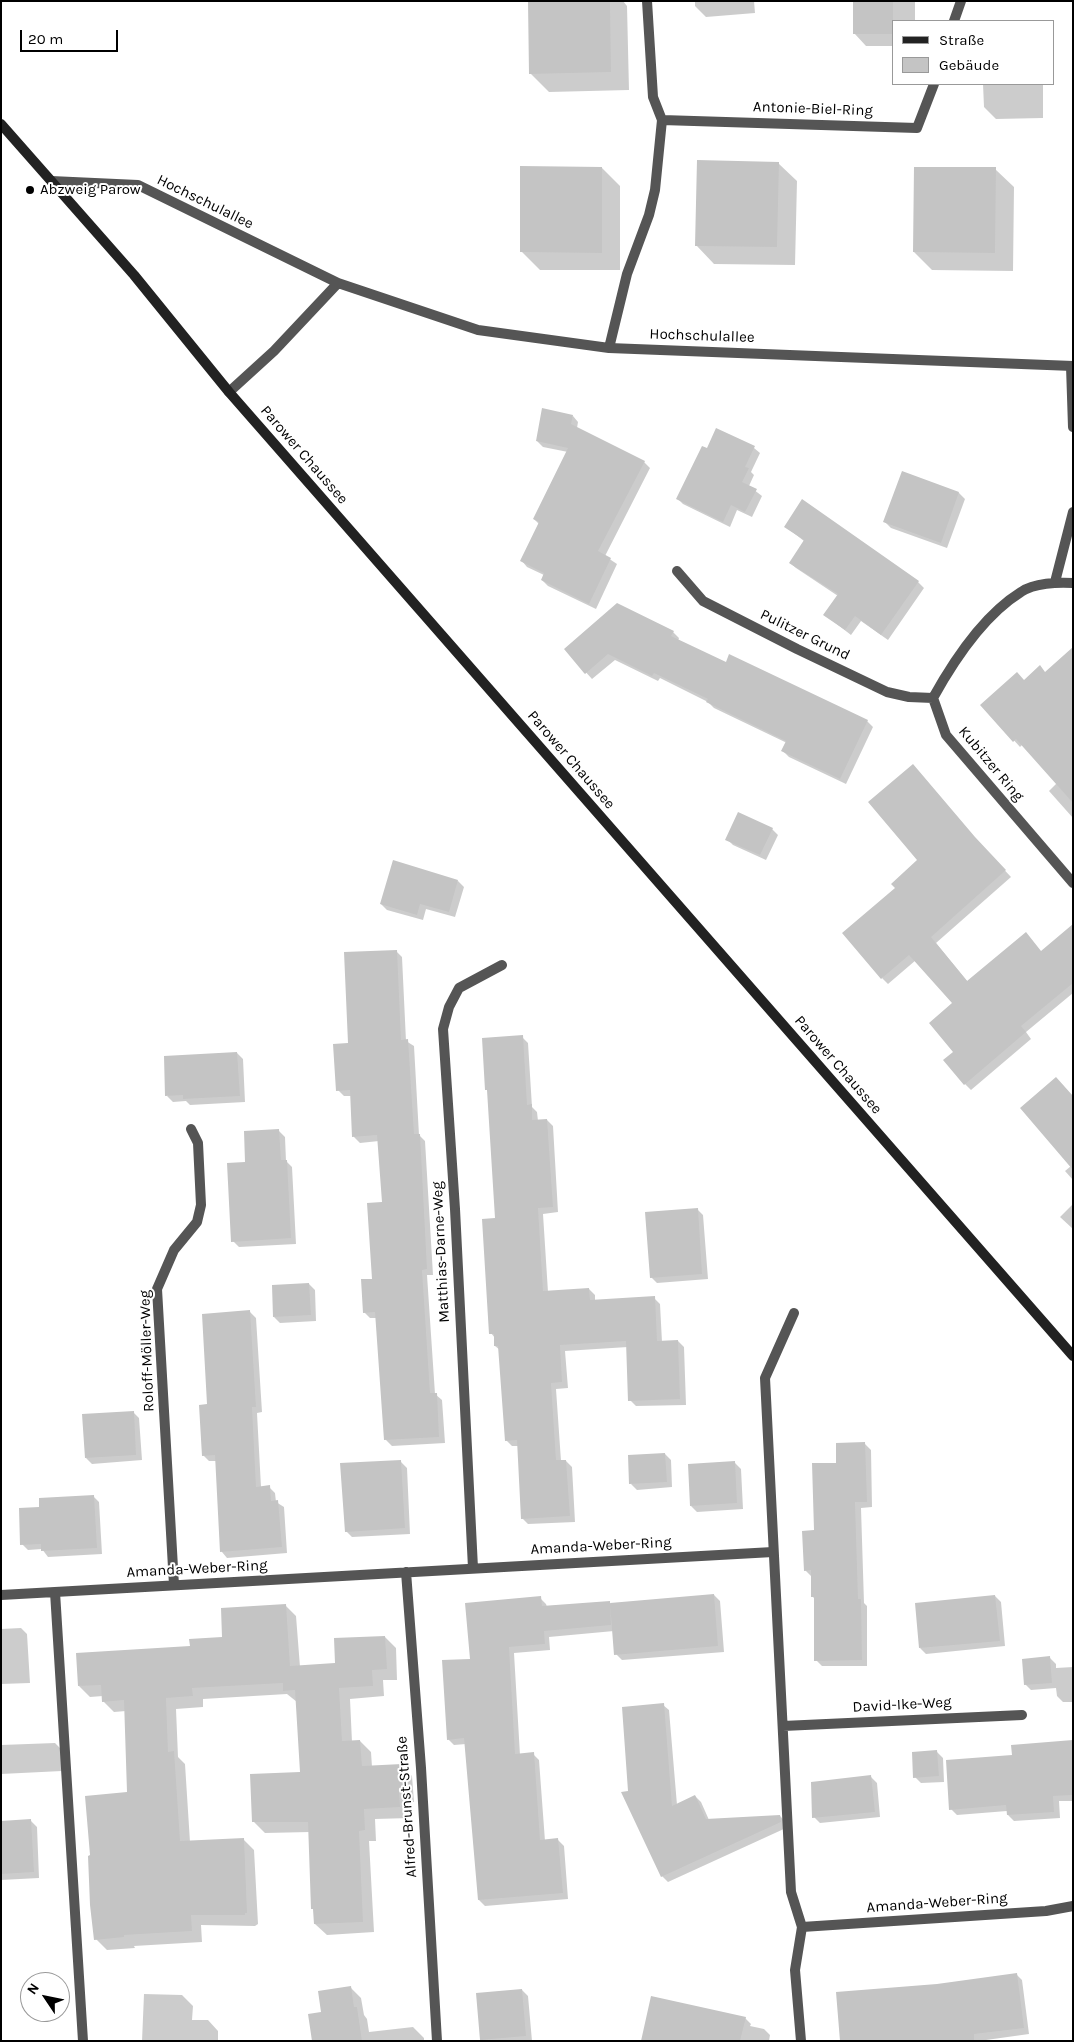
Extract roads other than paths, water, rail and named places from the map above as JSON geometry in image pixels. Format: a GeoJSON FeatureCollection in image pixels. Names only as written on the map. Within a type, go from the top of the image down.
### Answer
{"type":"FeatureCollection","features":[{"type":"Feature","properties":{"kind":"street"},"geometry":{"type":"LineString","coordinates":[[608,348],[627,274],[649,216],[653,198],[662,120],[653,97],[647,1]]}},
{"type":"Feature","properties":{"kind":"street"},"geometry":{"type":"LineString","coordinates":[[954,20],[961,1]]}},
{"type":"Feature","properties":{"kind":"street","name":"Antonie-Biel-Ring"},"geometry":{"type":"LineString","coordinates":[[662,120],[917,128],[934,85]]}},
{"type":"Feature","properties":{"kind":"street","name":"Parower Chaussee"},"geometry":{"type":"LineString","coordinates":[[1,124],[134,275],[229,392],[1073,1356]]}},
{"type":"Feature","properties":{"kind":"street","name":"Hochschulallee"},"geometry":{"type":"LineString","coordinates":[[51,181],[138,185],[338,283],[478,330],[608,348],[1072,366]]}},
{"type":"Feature","properties":{"kind":"street"},"geometry":{"type":"LineString","coordinates":[[229,392],[274,351],[338,283]]}},
{"type":"Feature","properties":{"kind":"street"},"geometry":{"type":"LineString","coordinates":[[1072,366],[1073,427]]}},
{"type":"Feature","properties":{"kind":"street"},"geometry":{"type":"LineString","coordinates":[[1055,582],[1073,512]]}},
{"type":"Feature","properties":{"kind":"street","name":"Pulitzer Grund"},"geometry":{"type":"LineString","coordinates":[[677,571],[703,601],[812,656],[887,692],[934,698]]}},
{"type":"Feature","properties":{"kind":"street"},"geometry":{"type":"LineString","coordinates":[[934,698],[953,662],[988,620],[1022,591],[1055,582],[1073,583]]}},
{"type":"Feature","properties":{"kind":"street","name":"Kubitzer Ring"},"geometry":{"type":"LineString","coordinates":[[934,698],[946,735],[1073,883]]}},
{"type":"Feature","properties":{"kind":"street","name":"Matthias-Darne-Weg"},"geometry":{"type":"LineString","coordinates":[[473,1568],[455,1209],[443,1029],[449,1007],[459,988],[502,965]]}},
{"type":"Feature","properties":{"kind":"street","name":"Roloff-Möller-Weg"},"geometry":{"type":"LineString","coordinates":[[174,1584],[157,1289],[174,1250],[197,1222],[201,1205],[198,1143],[191,1129]]}},
{"type":"Feature","properties":{"kind":"street"},"geometry":{"type":"LineString","coordinates":[[794,1313],[765,1378],[791,1892],[802,1927],[795,1970],[801,2041]]}},
{"type":"Feature","properties":{"kind":"street","name":"Amanda-Weber-Ring"},"geometry":{"type":"LineString","coordinates":[[1,1595],[773,1552]]}},
{"type":"Feature","properties":{"kind":"street","name":"Alfred-Brunst-Straße"},"geometry":{"type":"LineString","coordinates":[[406,1572],[421,1768],[437,2041]]}},
{"type":"Feature","properties":{"kind":"street"},"geometry":{"type":"LineString","coordinates":[[55,1592],[83,2041]]}},
{"type":"Feature","properties":{"kind":"street","name":"David-Ike-Weg"},"geometry":{"type":"LineString","coordinates":[[783,1726],[1022,1715]]}},
{"type":"Feature","properties":{"kind":"street","name":"Amanda-Weber-Ring"},"geometry":{"type":"LineString","coordinates":[[802,1927],[1046,1911],[1073,1906]]}},
{"type":"Feature","properties":{"kind":"place","name":"Abzweig Parow"},"geometry":{"type":"Point","coordinates":[30,190]}}]}
